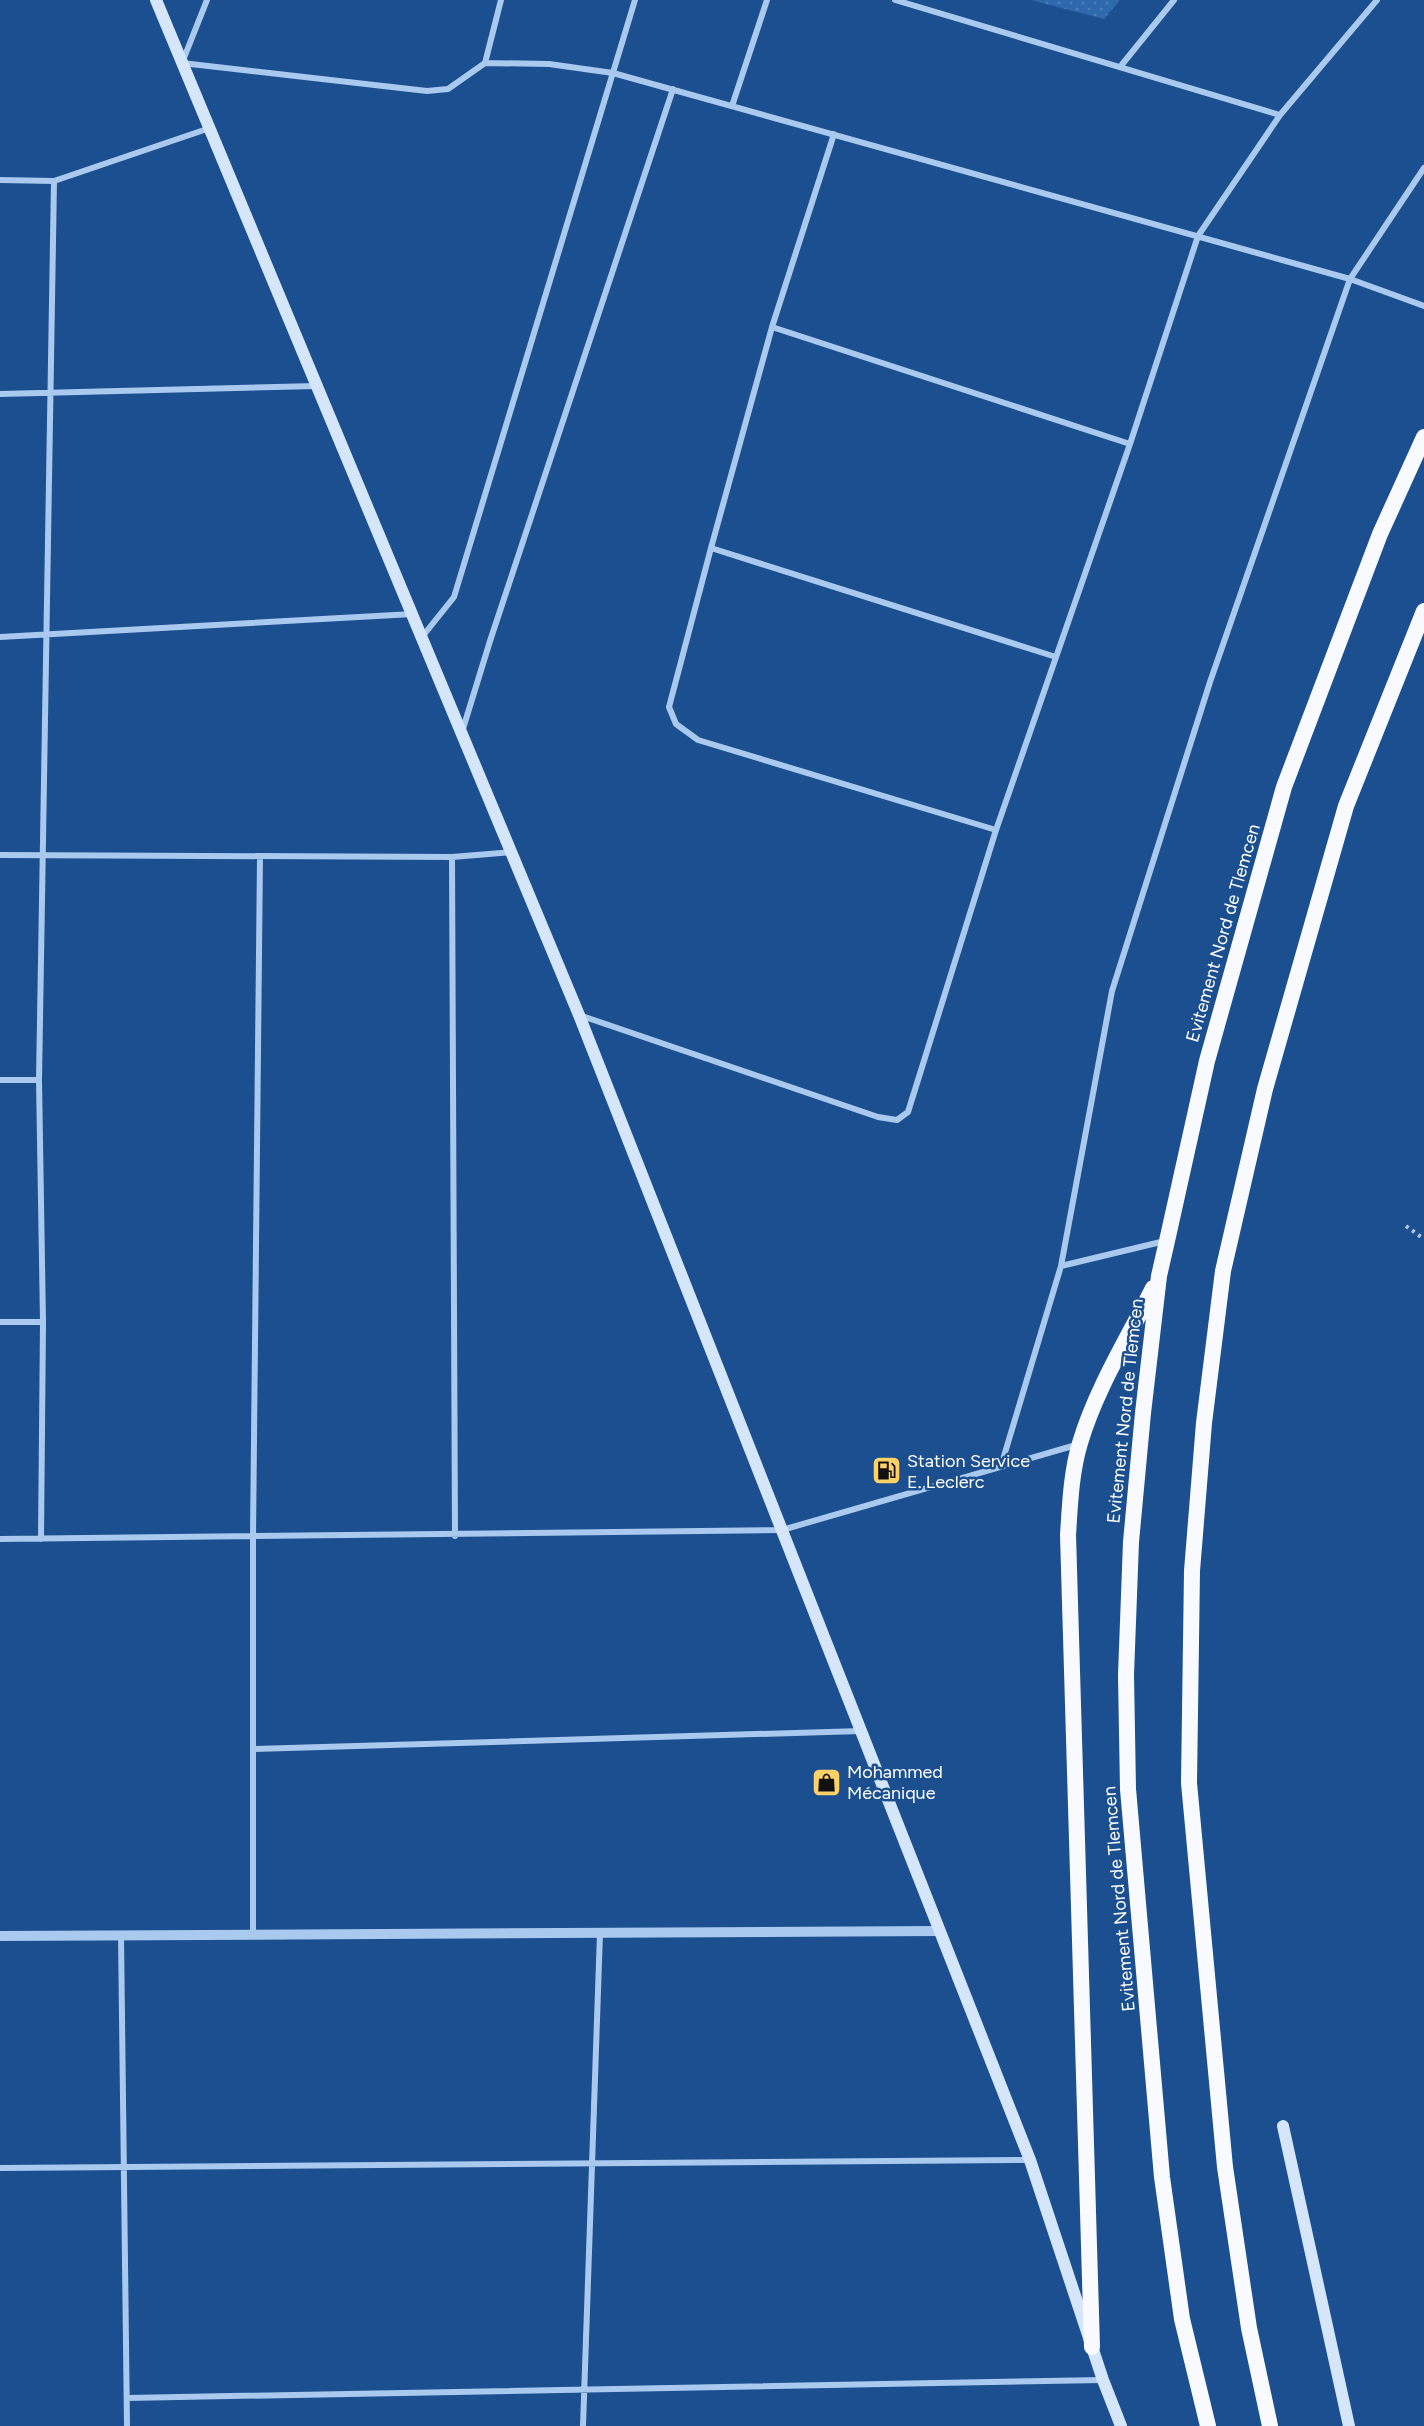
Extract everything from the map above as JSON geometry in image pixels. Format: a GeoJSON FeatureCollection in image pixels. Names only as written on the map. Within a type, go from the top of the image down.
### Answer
{"type":"FeatureCollection","features":[{"type":"Feature","properties":{"kind":"highway","name":"Evitement Nord de Tlemcen"},"geometry":{"type":"LineString","coordinates":[[1208,2426],[1182,2319],[1162,2177],[1128,1789],[1126,1676],[1131,1542],[1159,1276],[1208,1061],[1284,787],[1380,534],[1424,437]]}},
{"type":"Feature","properties":{"kind":"highway"},"geometry":{"type":"LineString","coordinates":[[1270,2426],[1249,2328],[1226,2167],[1189,1783],[1192,1571],[1204,1423],[1223,1271],[1265,1089],[1346,806],[1424,611]]}},
{"type":"Feature","properties":{"kind":"highway"},"geometry":{"type":"LineString","coordinates":[[1092,2347],[1068,1535],[1071,1487],[1080,1444],[1094,1406],[1159,1276]]}},
{"type":"Feature","properties":{"kind":"main road"},"geometry":{"type":"LineString","coordinates":[[156,0],[579,1015],[1030,2160],[1103,2380],[1121,2426]]}},
{"type":"Feature","properties":{"kind":"main road"},"geometry":{"type":"LineString","coordinates":[[1283,2126],[1349,2426]]}},
{"type":"Feature","properties":{"kind":"street"},"geometry":{"type":"LineString","coordinates":[[207,0],[182,63],[427,91],[448,89],[485,63],[549,64],[614,73],[1350,279],[1424,306]]}},
{"type":"Feature","properties":{"kind":"street"},"geometry":{"type":"LineString","coordinates":[[485,63],[501,0]]}},
{"type":"Feature","properties":{"kind":"street"},"geometry":{"type":"LineString","coordinates":[[422,637],[454,597],[635,0]]}},
{"type":"Feature","properties":{"kind":"street"},"geometry":{"type":"LineString","coordinates":[[732,106],[767,0]]}},
{"type":"Feature","properties":{"kind":"street"},"geometry":{"type":"LineString","coordinates":[[895,0],[1280,115]]}},
{"type":"Feature","properties":{"kind":"street"},"geometry":{"type":"LineString","coordinates":[[1120,67],[1174,0]]}},
{"type":"Feature","properties":{"kind":"street"},"geometry":{"type":"LineString","coordinates":[[579,1015],[878,1117],[897,1119],[908,1112],[996,830],[1130,444],[1198,236],[1280,115],[1377,0]]}},
{"type":"Feature","properties":{"kind":"street"},"geometry":{"type":"LineString","coordinates":[[462,733],[490,641],[673,89]]}},
{"type":"Feature","properties":{"kind":"street"},"geometry":{"type":"LineString","coordinates":[[0,180],[54,181],[211,128]]}},
{"type":"Feature","properties":{"kind":"street"},"geometry":{"type":"LineString","coordinates":[[834,134],[772,327],[669,707],[676,724],[698,740],[996,830]]}},
{"type":"Feature","properties":{"kind":"street"},"geometry":{"type":"LineString","coordinates":[[1001,1466],[1061,1266],[1112,991],[1210,682],[1350,279],[1424,168]]}},
{"type":"Feature","properties":{"kind":"street"},"geometry":{"type":"LineString","coordinates":[[41,1539],[43,1322],[39,1080],[54,181]]}},
{"type":"Feature","properties":{"kind":"street"},"geometry":{"type":"LineString","coordinates":[[772,327],[1130,444]]}},
{"type":"Feature","properties":{"kind":"street"},"geometry":{"type":"LineString","coordinates":[[0,394],[318,386]]}},
{"type":"Feature","properties":{"kind":"street"},"geometry":{"type":"LineString","coordinates":[[711,548],[1056,657]]}},
{"type":"Feature","properties":{"kind":"street"},"geometry":{"type":"LineString","coordinates":[[0,637],[413,614]]}},
{"type":"Feature","properties":{"kind":"street"},"geometry":{"type":"LineString","coordinates":[[0,855],[452,858],[512,852]]}},
{"type":"Feature","properties":{"kind":"street"},"geometry":{"type":"LineString","coordinates":[[253,1935],[253,1537],[260,856]]}},
{"type":"Feature","properties":{"kind":"street"},"geometry":{"type":"LineString","coordinates":[[452,858],[455,1536]]}},
{"type":"Feature","properties":{"kind":"street"},"geometry":{"type":"LineString","coordinates":[[0,1080],[39,1080]]}},
{"type":"Feature","properties":{"kind":"street"},"geometry":{"type":"LineString","coordinates":[[1061,1266],[1167,1240]]}},
{"type":"Feature","properties":{"kind":"street"},"geometry":{"type":"LineString","coordinates":[[0,1322],[43,1322]]}},
{"type":"Feature","properties":{"kind":"street"},"geometry":{"type":"LineString","coordinates":[[0,1539],[455,1536],[782,1530],[1080,1444]]}},
{"type":"Feature","properties":{"kind":"street"},"geometry":{"type":"LineString","coordinates":[[253,1749],[861,1731]]}},
{"type":"Feature","properties":{"kind":"street"},"geometry":{"type":"LineString","coordinates":[[0,1936],[940,1931]]}},
{"type":"Feature","properties":{"kind":"street"},"geometry":{"type":"LineString","coordinates":[[583,2426],[600,1934]]}},
{"type":"Feature","properties":{"kind":"street"},"geometry":{"type":"LineString","coordinates":[[122,1935],[127,2426]]}},
{"type":"Feature","properties":{"kind":"street"},"geometry":{"type":"LineString","coordinates":[[0,2168],[1030,2160]]}},
{"type":"Feature","properties":{"kind":"street"},"geometry":{"type":"LineString","coordinates":[[127,2398],[1103,2380]]}},
{"type":"Feature","properties":{"kind":"path"},"geometry":{"type":"LineString","coordinates":[[1406,1226],[1424,1239]]}},
{"type":"Feature","properties":{"kind":"shaded area"},"geometry":{"type":"Polygon","coordinates":[[[1031,0],[1120,0],[1104,19],[1031,0]]]}},
{"type":"Feature","properties":{"kind":"place","name":"Station Service E. Leclerc"},"geometry":{"type":"Point","coordinates":[886,1471]}},
{"type":"Feature","properties":{"kind":"place","name":"Mohammed Mécanique"},"geometry":{"type":"Point","coordinates":[826,1782]}}]}
